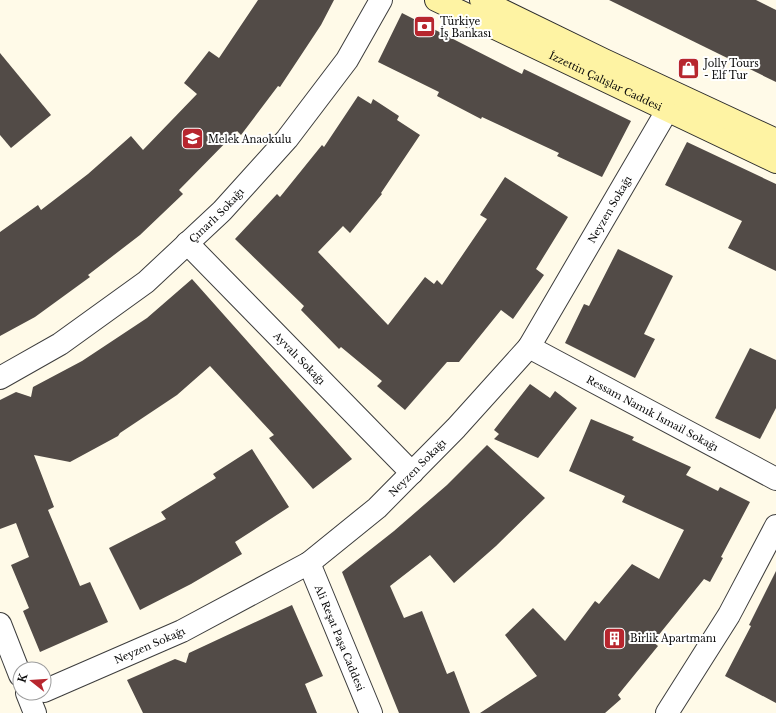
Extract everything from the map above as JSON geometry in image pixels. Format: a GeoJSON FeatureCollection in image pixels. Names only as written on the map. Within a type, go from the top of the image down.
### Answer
{"type":"FeatureCollection","features":[{"type":"Feature","properties":{"kind":"main road","name":"İzzettin Çalışlar Caddesi"},"geometry":{"type":"LineString","coordinates":[[436,0],[554,58],[668,109],[776,162]]}},
{"type":"Feature","properties":{"kind":"main road","name":"İzzettin Çalışlar Caddesi"},"geometry":{"type":"LineString","coordinates":[[481,0],[604,60],[776,140]]}},
{"type":"Feature","properties":{"kind":"street","name":"Çınarlı Sokağı"},"geometry":{"type":"LineString","coordinates":[[0,378],[60,344],[146,282],[222,211],[287,139],[347,60],[381,0]]}},
{"type":"Feature","properties":{"kind":"street","name":"Neyzen Sokağı"},"geometry":{"type":"LineString","coordinates":[[52,690],[182,631],[309,563],[377,508],[456,428],[529,347],[668,109]]}},
{"type":"Feature","properties":{"kind":"street","name":"Ayvalı Sokağı"},"geometry":{"type":"LineString","coordinates":[[187,243],[412,473]]}},
{"type":"Feature","properties":{"kind":"street","name":"Ressam Namık İsmail Sokağı"},"geometry":{"type":"LineString","coordinates":[[529,347],[776,479]]}},
{"type":"Feature","properties":{"kind":"street"},"geometry":{"type":"LineString","coordinates":[[667,713],[729,615],[776,526]]}},
{"type":"Feature","properties":{"kind":"street","name":"Ali Reşat Paşa Caddesi"},"geometry":{"type":"LineString","coordinates":[[309,563],[371,713]]}},
{"type":"Feature","properties":{"kind":"street"},"geometry":{"type":"LineString","coordinates":[[0,624],[15,661]]}},
{"type":"Feature","properties":{"kind":"building"},"geometry":{"type":"Polygon","coordinates":[[[258,0],[334,0],[321,25],[280,87],[278,86],[241,135],[237,131],[179,190],[183,194],[140,235],[88,275],[90,277],[35,317],[0,336],[0,232],[38,205],[41,210],[88,174],[131,136],[143,150],[197,94],[184,83],[209,51],[219,58],[258,0]]]}},
{"type":"Feature","properties":{"kind":"building"},"geometry":{"type":"Polygon","coordinates":[[[609,0],[756,0],[776,10],[776,82],[609,0]]]}},
{"type":"Feature","properties":{"kind":"building"},"geometry":{"type":"Polygon","coordinates":[[[402,13],[522,74],[524,69],[631,121],[602,177],[557,156],[559,153],[482,117],[481,119],[437,96],[439,92],[378,62],[402,13]]]}},
{"type":"Feature","properties":{"kind":"building"},"geometry":{"type":"Polygon","coordinates":[[[0,53],[51,115],[11,148],[0,135],[0,53]]]}},
{"type":"Feature","properties":{"kind":"building"},"geometry":{"type":"Polygon","coordinates":[[[358,96],[371,104],[373,99],[399,116],[397,120],[420,135],[381,193],[382,194],[350,233],[343,226],[318,252],[388,325],[425,277],[434,284],[437,280],[442,285],[487,219],[480,215],[505,177],[568,217],[536,269],[544,275],[513,319],[501,310],[459,362],[447,362],[405,410],[377,386],[382,381],[341,347],[339,349],[301,310],[304,306],[235,239],[277,194],[280,197],[322,145],[324,147],[358,96]]]}},
{"type":"Feature","properties":{"kind":"building"},"geometry":{"type":"Polygon","coordinates":[[[687,142],[776,184],[776,271],[728,248],[742,221],[665,185],[687,142]]]}},
{"type":"Feature","properties":{"kind":"building"},"geometry":{"type":"Polygon","coordinates":[[[618,249],[673,276],[644,334],[655,339],[635,378],[565,343],[584,304],[589,306],[618,249]]]}},
{"type":"Feature","properties":{"kind":"building"},"geometry":{"type":"Polygon","coordinates":[[[192,279],[352,459],[313,489],[269,438],[274,435],[210,366],[177,395],[120,433],[118,436],[70,462],[34,455],[54,507],[48,510],[80,586],[90,582],[108,622],[40,652],[23,611],[29,608],[11,565],[29,557],[16,523],[0,529],[0,400],[16,392],[31,397],[33,387],[82,361],[147,318],[192,279]]]}},
{"type":"Feature","properties":{"kind":"building"},"geometry":{"type":"Polygon","coordinates":[[[750,348],[776,360],[776,408],[760,439],[715,418],[750,348]]]}},
{"type":"Feature","properties":{"kind":"building"},"geometry":{"type":"Polygon","coordinates":[[[530,384],[550,398],[555,391],[577,408],[538,458],[494,439],[499,434],[494,430],[530,384]]]}},
{"type":"Feature","properties":{"kind":"building"},"geometry":{"type":"Polygon","coordinates":[[[591,419],[634,437],[632,440],[691,467],[686,475],[718,491],[720,487],[750,502],[721,557],[723,558],[710,582],[704,579],[653,642],[658,646],[618,695],[621,699],[605,713],[480,713],[537,676],[505,635],[533,608],[565,641],[595,601],[599,604],[632,564],[659,579],[684,530],[622,502],[625,496],[569,471],[591,419]]]}},
{"type":"Feature","properties":{"kind":"building"},"geometry":{"type":"Polygon","coordinates":[[[487,445],[545,498],[496,546],[454,583],[430,555],[390,586],[404,618],[422,611],[447,674],[454,671],[470,713],[399,713],[342,572],[394,531],[447,485],[487,445]]]}},
{"type":"Feature","properties":{"kind":"building"},"geometry":{"type":"Polygon","coordinates":[[[252,449],[289,507],[235,542],[242,554],[191,584],[140,610],[109,548],[166,519],[161,512],[216,478],[213,474],[252,449]]]}},
{"type":"Feature","properties":{"kind":"building"},"geometry":{"type":"Polygon","coordinates":[[[776,571],[776,703],[725,676],[751,626],[749,625],[776,571]]]}},
{"type":"Feature","properties":{"kind":"building"},"geometry":{"type":"Polygon","coordinates":[[[292,605],[323,676],[305,684],[317,713],[143,713],[127,680],[175,659],[186,663],[189,653],[292,605]]]}},
{"type":"Feature","properties":{"kind":"place","name":"Türkiye İş Bankası"},"geometry":{"type":"Point","coordinates":[424,27]}},
{"type":"Feature","properties":{"kind":"place","name":"Jolly Tours - Elf Tur"},"geometry":{"type":"Point","coordinates":[688,69]}},
{"type":"Feature","properties":{"kind":"place","name":"Melek Anaokulu"},"geometry":{"type":"Point","coordinates":[192,139]}},
{"type":"Feature","properties":{"kind":"place","name":"Birlik Apartmanı"},"geometry":{"type":"Point","coordinates":[614,638]}}]}
